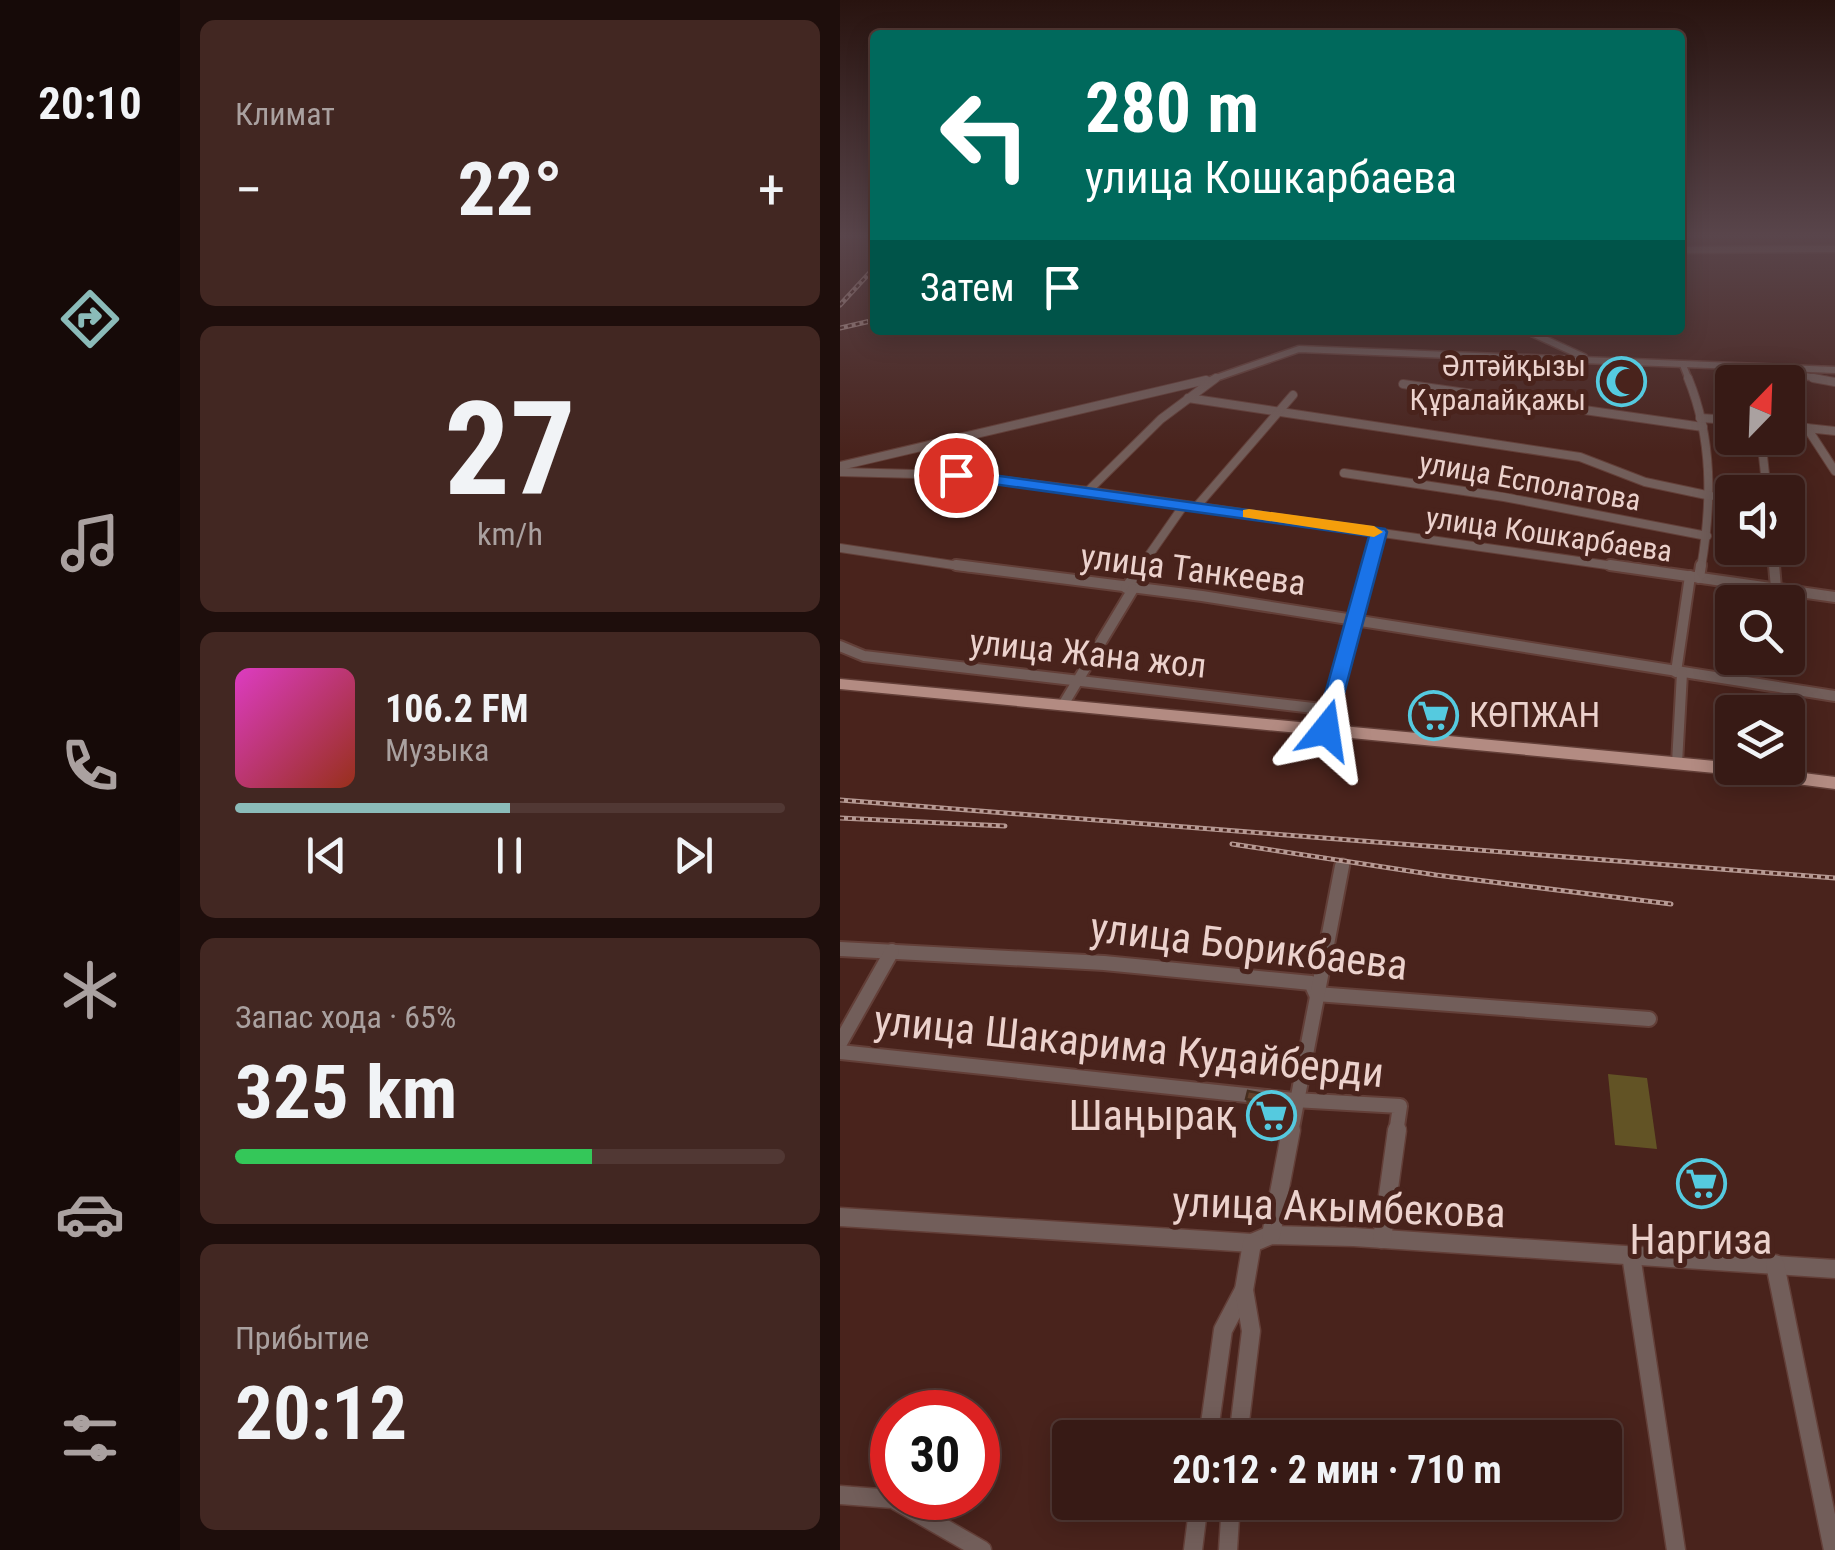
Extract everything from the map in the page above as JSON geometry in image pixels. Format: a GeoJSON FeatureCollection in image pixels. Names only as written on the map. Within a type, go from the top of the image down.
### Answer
{"type":"FeatureCollection","features":[{"type":"Feature","properties":{"kind":"main road"},"geometry":{"type":"LineString","coordinates":[[840,684],[1715,766]]}},
{"type":"Feature","properties":{"kind":"main road"},"geometry":{"type":"LineString","coordinates":[[1805,775],[1835,773]]}},
{"type":"Feature","properties":{"kind":"main road"},"geometry":{"type":"LineString","coordinates":[[1805,775],[1835,783]]}},
{"type":"Feature","properties":{"kind":"street"},"geometry":{"type":"LineString","coordinates":[[1535,335],[1578,356],[1603,362]]}},
{"type":"Feature","properties":{"kind":"street"},"geometry":{"type":"LineString","coordinates":[[840,469],[1212,378],[1298,350],[1715,367]]}},
{"type":"Feature","properties":{"kind":"street"},"geometry":{"type":"LineString","coordinates":[[1677,763],[1679,672],[1695,577],[1707,536],[1711,496],[1702,422],[1684,365]]}},
{"type":"Feature","properties":{"kind":"street"},"geometry":{"type":"LineString","coordinates":[[1805,371],[1835,370]]}},
{"type":"Feature","properties":{"kind":"street"},"geometry":{"type":"LineString","coordinates":[[1805,375],[1835,382]]}},
{"type":"Feature","properties":{"kind":"street"},"geometry":{"type":"LineString","coordinates":[[1088,491],[1212,378]]}},
{"type":"Feature","properties":{"kind":"street"},"geometry":{"type":"LineString","coordinates":[[1403,384],[1715,421]]}},
{"type":"Feature","properties":{"kind":"street"},"geometry":{"type":"LineString","coordinates":[[1197,506],[1293,395]]}},
{"type":"Feature","properties":{"kind":"street"},"geometry":{"type":"LineString","coordinates":[[1188,398],[1580,457],[1645,482],[1711,496]]}},
{"type":"Feature","properties":{"kind":"street"},"geometry":{"type":"LineString","coordinates":[[1805,428],[1835,431]]}},
{"type":"Feature","properties":{"kind":"street"},"geometry":{"type":"LineString","coordinates":[[1808,428],[1835,471]]}},
{"type":"Feature","properties":{"kind":"street","name":"улица Кошкарбаева"},"geometry":{"type":"LineString","coordinates":[[840,469],[956,475],[1088,491],[1754,585]]}},
{"type":"Feature","properties":{"kind":"street","name":"улица Есполатова"},"geometry":{"type":"LineString","coordinates":[[1344,473],[1504,497],[1707,536]]}},
{"type":"Feature","properties":{"kind":"street"},"geometry":{"type":"LineString","coordinates":[[1062,705],[1184,505]]}},
{"type":"Feature","properties":{"kind":"street"},"geometry":{"type":"LineString","coordinates":[[1326,730],[1379,532]]}},
{"type":"Feature","properties":{"kind":"street","name":"улица Танкеева"},"geometry":{"type":"LineString","coordinates":[[840,548],[1356,620],[1835,696]]}},
{"type":"Feature","properties":{"kind":"street","name":"улица Кошкарбаева"},"geometry":{"type":"LineString","coordinates":[[1805,592],[1835,597]]}},
{"type":"Feature","properties":{"kind":"street","name":"улица Жана жол"},"geometry":{"type":"LineString","coordinates":[[840,646],[864,656],[1331,710]]}},
{"type":"Feature","properties":{"kind":"street"},"geometry":{"type":"LineString","coordinates":[[1271,1236],[1294,1100],[1342,866]]}},
{"type":"Feature","properties":{"kind":"street","name":"улица Борикбаева"},"geometry":{"type":"LineString","coordinates":[[840,949],[1219,971],[1311,983],[1316,994],[1401,1002],[1483,1002],[1649,1018]]}},
{"type":"Feature","properties":{"kind":"street"},"geometry":{"type":"LineString","coordinates":[[840,1043],[892,951]]}},
{"type":"Feature","properties":{"kind":"street","name":"улица Шакарима Кудайберди"},"geometry":{"type":"LineString","coordinates":[[840,1052],[1294,1100],[1400,1106],[1382,1239]]}},
{"type":"Feature","properties":{"kind":"street","name":"улица Акымбекова"},"geometry":{"type":"LineString","coordinates":[[840,1217],[1252,1243],[1271,1236],[1382,1239],[1835,1268]]}},
{"type":"Feature","properties":{"kind":"street"},"geometry":{"type":"LineString","coordinates":[[1210,1420],[1223,1330],[1244,1290],[1252,1243]]}},
{"type":"Feature","properties":{"kind":"street"},"geometry":{"type":"LineString","coordinates":[[1631,1255],[1676,1550]]}},
{"type":"Feature","properties":{"kind":"street"},"geometry":{"type":"LineString","coordinates":[[1776,1264],[1833,1550]]}},
{"type":"Feature","properties":{"kind":"street"},"geometry":{"type":"LineString","coordinates":[[1240,1420],[1251,1332],[1244,1290]]}},
{"type":"Feature","properties":{"kind":"street"},"geometry":{"type":"LineString","coordinates":[[840,1495],[893,1499],[982,1550]]}},
{"type":"Feature","properties":{"kind":"street"},"geometry":{"type":"LineString","coordinates":[[1193,1550],[1197,1520]]}},
{"type":"Feature","properties":{"kind":"street"},"geometry":{"type":"LineString","coordinates":[[1228,1550],[1229,1520]]}},
{"type":"Feature","properties":{"kind":"shaded area"},"geometry":{"type":"Polygon","coordinates":[[[1608,1074],[1647,1078],[1657,1149],[1615,1145],[1608,1074]]]}},
{"type":"Feature","properties":{"kind":"building"},"geometry":{"type":"Polygon","coordinates":[[[1248,1091],[1275,1096],[1273,1104],[1246,1099],[1248,1091]]]}},
{"type":"Feature","properties":{"kind":"railway"},"geometry":{"type":"LineString","coordinates":[[840,328],[870,321]]}},
{"type":"Feature","properties":{"kind":"railway"},"geometry":{"type":"LineString","coordinates":[[840,800],[1835,878]]}},
{"type":"Feature","properties":{"kind":"railway"},"geometry":{"type":"LineString","coordinates":[[840,818],[1005,826]]}},
{"type":"Feature","properties":{"kind":"railway"},"geometry":{"type":"LineString","coordinates":[[1232,844],[1436,875],[1671,904]]}},
{"type":"Feature","properties":{"kind":"slow traffic"},"geometry":{"type":"LineString","coordinates":[[1249,514],[1374,532]]}},
{"type":"Feature","properties":{"kind":"place","name":"Әлтәйқызы Құралайқажы"},"geometry":{"type":"Point","coordinates":[1621,382]}},
{"type":"Feature","properties":{"kind":"place","name":"КӨПЖАН"},"geometry":{"type":"Point","coordinates":[1434,715]}},
{"type":"Feature","properties":{"kind":"place","name":"Шаңырақ"},"geometry":{"type":"Point","coordinates":[1272,1115]}},
{"type":"Feature","properties":{"kind":"place","name":"Наргиза"},"geometry":{"type":"Point","coordinates":[1701,1183]}},
{"type":"Feature","properties":{"kind":"route"},"geometry":{"type":"LineString","coordinates":[[956,475],[1379,532],[1326,730]]}}]}
